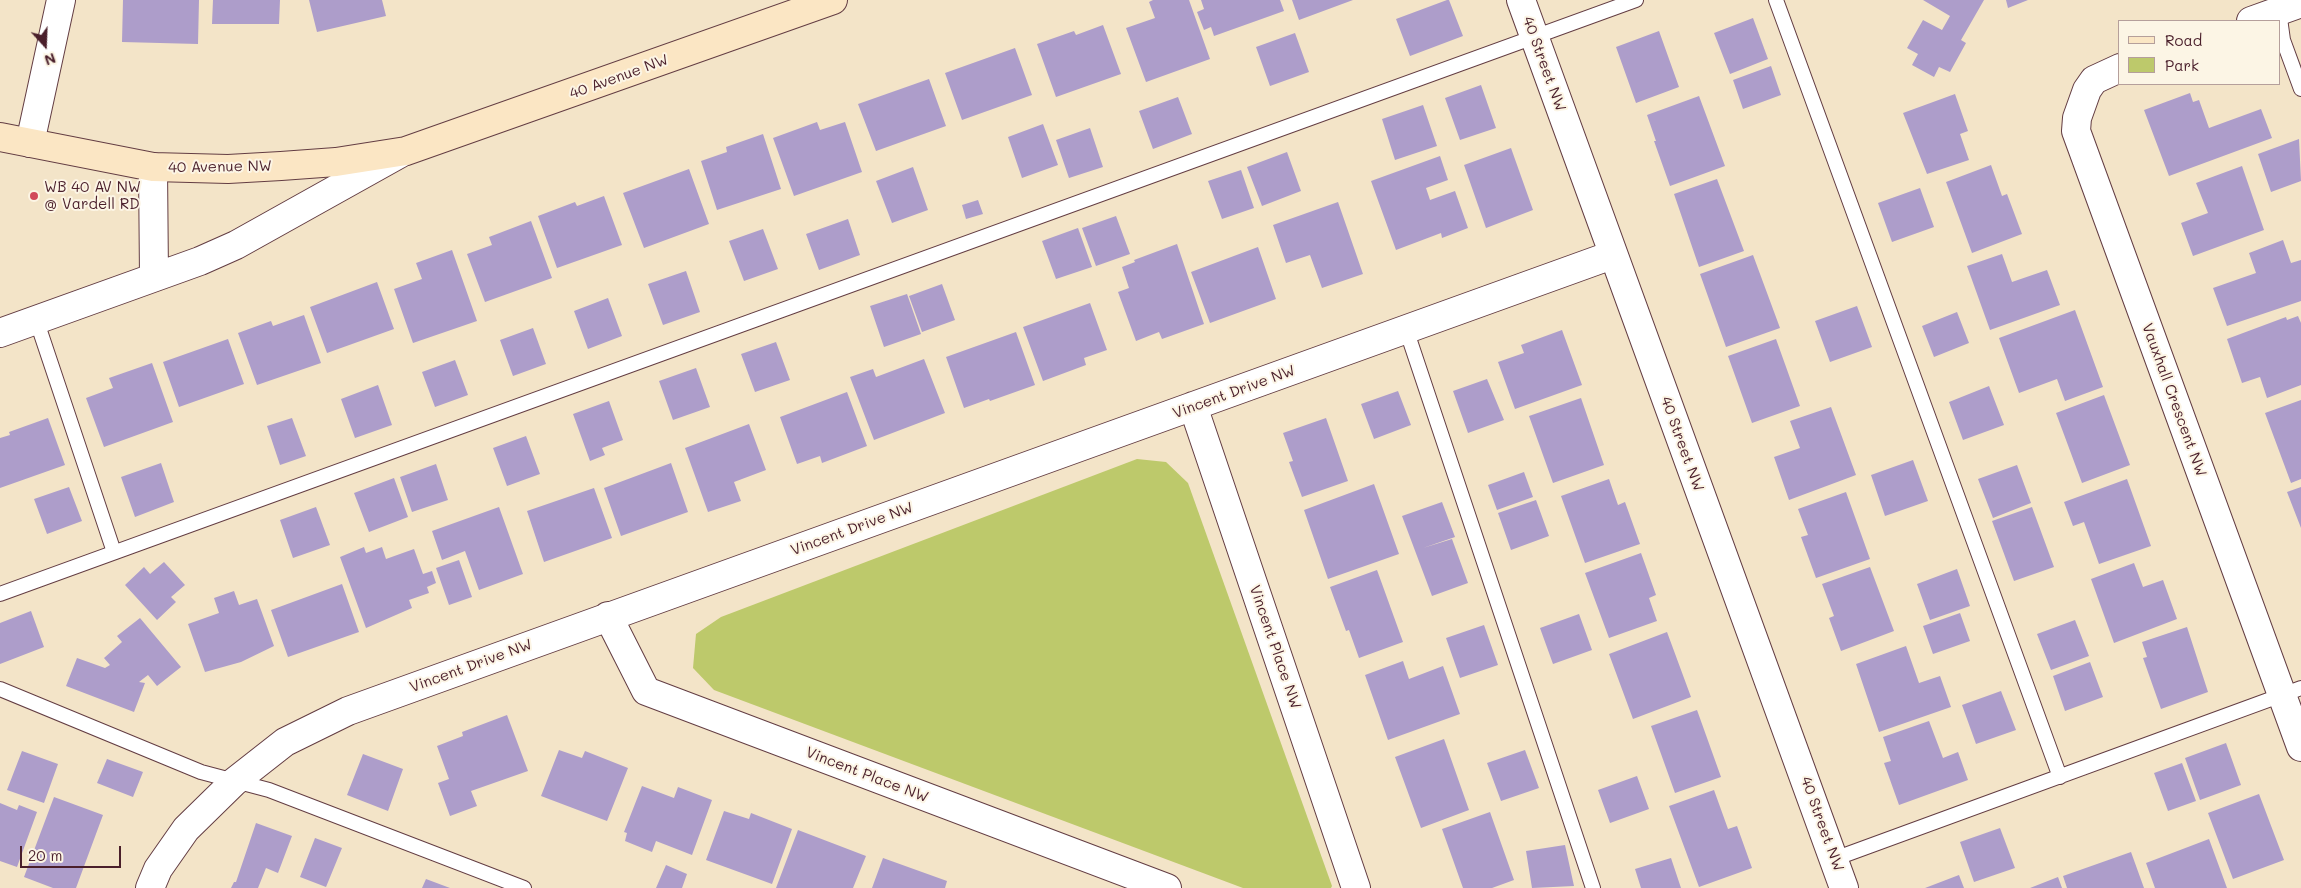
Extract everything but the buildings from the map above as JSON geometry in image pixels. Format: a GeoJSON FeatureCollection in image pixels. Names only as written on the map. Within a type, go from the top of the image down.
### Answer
{"type":"FeatureCollection","features":[{"type":"Feature","properties":{"kind":"street"},"geometry":{"type":"LineString","coordinates":[[30,143],[61,0]]}},
{"type":"Feature","properties":{"kind":"street","name":"40 Avenue NW"},"geometry":{"type":"LineString","coordinates":[[0,333],[236,245],[406,151],[832,0]]}},
{"type":"Feature","properties":{"kind":"street","name":"40 Street NW"},"geometry":{"type":"LineString","coordinates":[[1521,0],[1612,255],[1844,888]]}},
{"type":"Feature","properties":{"kind":"street"},"geometry":{"type":"LineString","coordinates":[[2254,20],[2290,7]]}},
{"type":"Feature","properties":{"kind":"street","name":"Vauxhall Crescent NW"},"geometry":{"type":"LineString","coordinates":[[2118,69],[2094,80],[2087,90],[2077,118],[2076,131],[2291,691],[2301,747]]}},
{"type":"Feature","properties":{"kind":"street","name":"40 Avenue NW"},"geometry":{"type":"LineString","coordinates":[[0,137],[153,167],[228,169],[281,166],[336,162],[406,151]]}},
{"type":"Feature","properties":{"kind":"street","name":"40 Avenue NW"},"geometry":{"type":"LineString","coordinates":[[153,167],[154,277]]}},
{"type":"Feature","properties":{"kind":"street","name":"Vincent Drive NW"},"geometry":{"type":"LineString","coordinates":[[150,888],[158,869],[186,829],[234,782],[285,742],[348,712],[608,616],[1612,255]]}},
{"type":"Feature","properties":{"kind":"street","name":"Vincent Place NW"},"geometry":{"type":"LineString","coordinates":[[1193,406],[1356,888]]}},
{"type":"Feature","properties":{"kind":"street","name":"Vincent Place NW"},"geometry":{"type":"LineString","coordinates":[[608,616],[646,691],[1167,888]]}},
{"type":"Feature","properties":{"kind":"lane"},"geometry":{"type":"LineString","coordinates":[[0,594],[1636,0]]}},
{"type":"Feature","properties":{"kind":"lane"},"geometry":{"type":"LineString","coordinates":[[1776,0],[2060,777]]}},
{"type":"Feature","properties":{"kind":"lane"},"geometry":{"type":"LineString","coordinates":[[2290,7],[2283,40],[2301,89]]}},
{"type":"Feature","properties":{"kind":"lane"},"geometry":{"type":"LineString","coordinates":[[36,319],[114,552]]}},
{"type":"Feature","properties":{"kind":"lane"},"geometry":{"type":"LineString","coordinates":[[1406,329],[1593,888]]}},
{"type":"Feature","properties":{"kind":"lane"},"geometry":{"type":"LineString","coordinates":[[0,689],[201,772],[269,790],[524,888]]}},
{"type":"Feature","properties":{"kind":"lane"},"geometry":{"type":"LineString","coordinates":[[1834,859],[2291,691]]}},
{"type":"Feature","properties":{"kind":"green space"},"geometry":{"type":"Polygon","coordinates":[[[1137,459],[1166,462],[1188,483],[1332,886],[1331,888],[1243,888],[714,690],[693,668],[696,634],[721,617],[1137,459]]]}},
{"type":"Feature","properties":{"kind":"place","name":"WB 40 AV NW @ Vardell RD"},"geometry":{"type":"Point","coordinates":[34,196]}}]}
